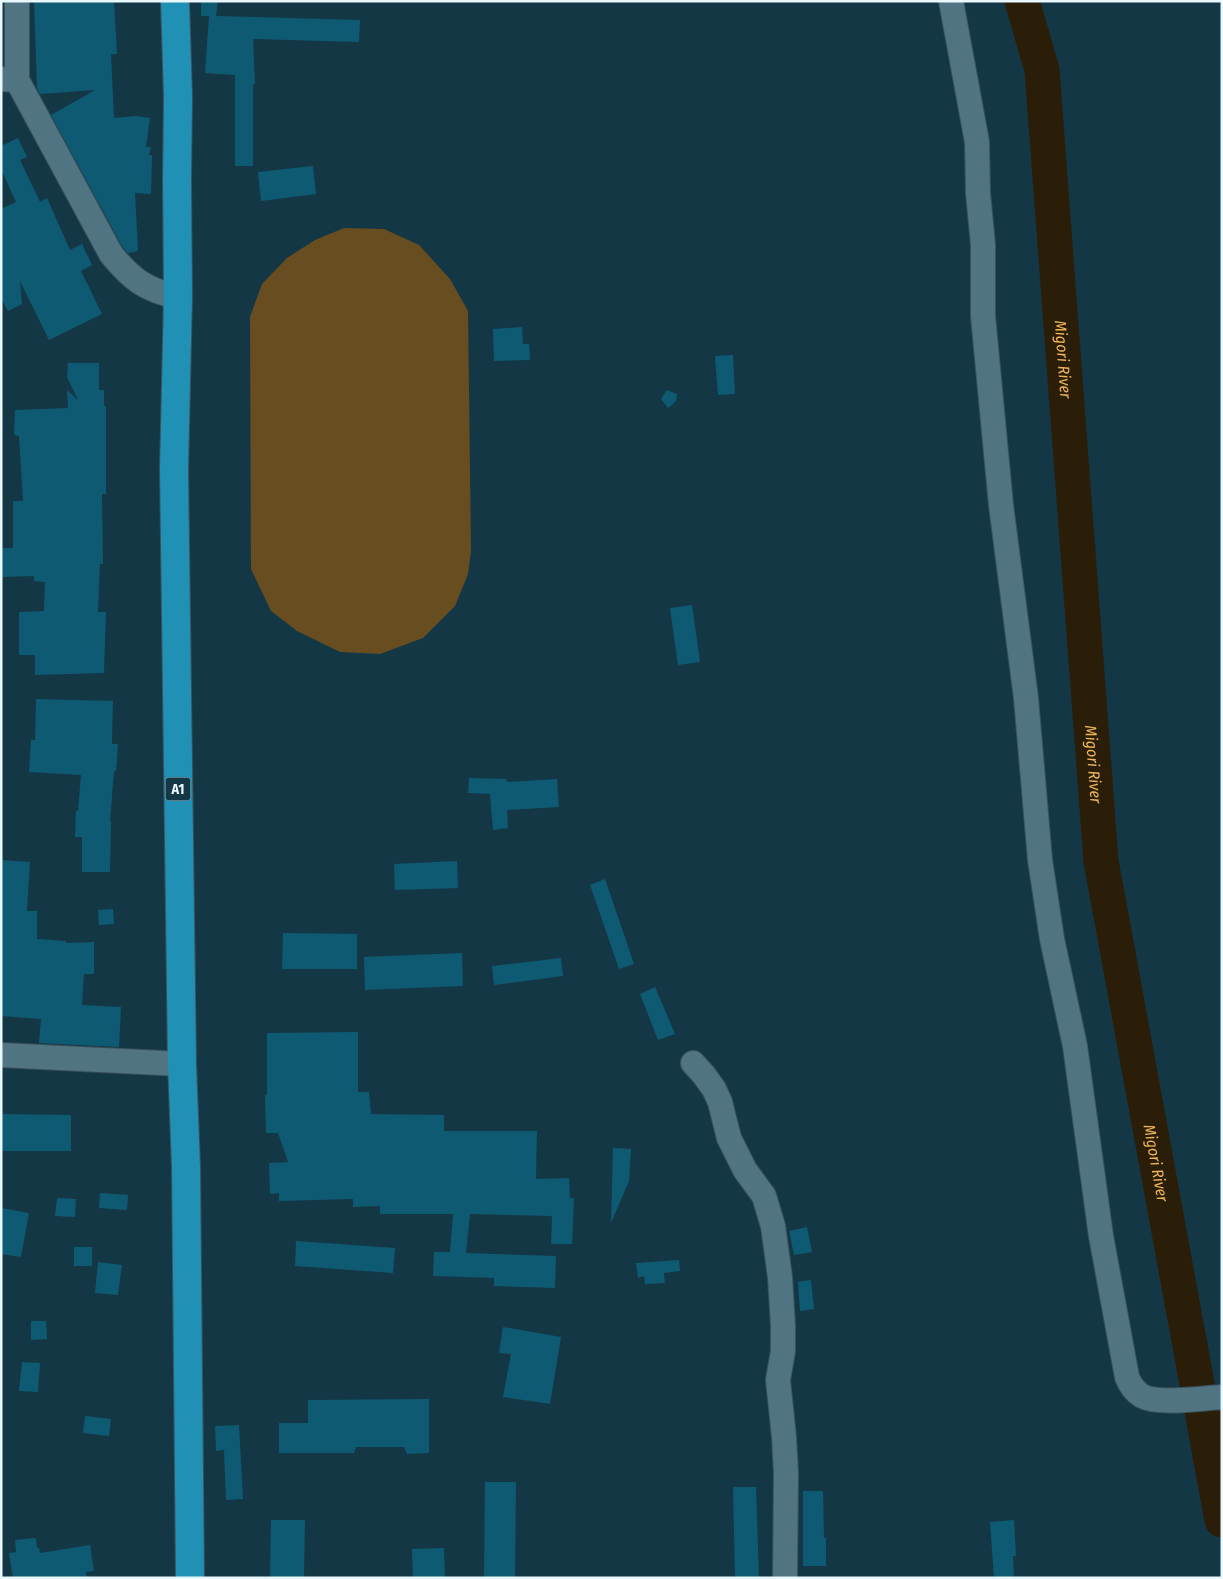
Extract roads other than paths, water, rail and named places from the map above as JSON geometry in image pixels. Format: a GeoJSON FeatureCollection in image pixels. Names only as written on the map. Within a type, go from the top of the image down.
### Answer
{"type":"FeatureCollection","features":[{"type":"Feature","properties":{"kind":"highway","name":"A1"},"geometry":{"type":"LineString","coordinates":[[175,1],[178,97],[178,297],[174,469],[182,1064],[186,1167],[190,1578]]}},
{"type":"Feature","properties":{"kind":"street"},"geometry":{"type":"LineString","coordinates":[[17,1],[9,79],[111,254],[120,266],[144,286],[157,292],[178,297]]}},
{"type":"Feature","properties":{"kind":"street"},"geometry":{"type":"LineString","coordinates":[[951,1],[977,142],[978,193],[984,245],[983,316],[1001,505],[1026,698],[1040,860],[1052,939],[1075,1046],[1101,1236],[1127,1377],[1131,1386],[1142,1396],[1149,1398],[1168,1400],[1222,1397]]}},
{"type":"Feature","properties":{"kind":"street"},"geometry":{"type":"LineString","coordinates":[[1,1055],[182,1064]]}},
{"type":"Feature","properties":{"kind":"street"},"geometry":{"type":"LineString","coordinates":[[693,1063],[704,1075],[720,1102],[729,1138],[745,1170],[764,1196],[773,1226],[780,1277],[783,1326],[783,1350],[778,1380],[786,1473],[785,1578]]}},
{"type":"Feature","properties":{"kind":"waterway","name":"Migori River"},"geometry":{"type":"LineString","coordinates":[[1022,1],[1042,70],[1101,861],[1222,1520]]}}]}
